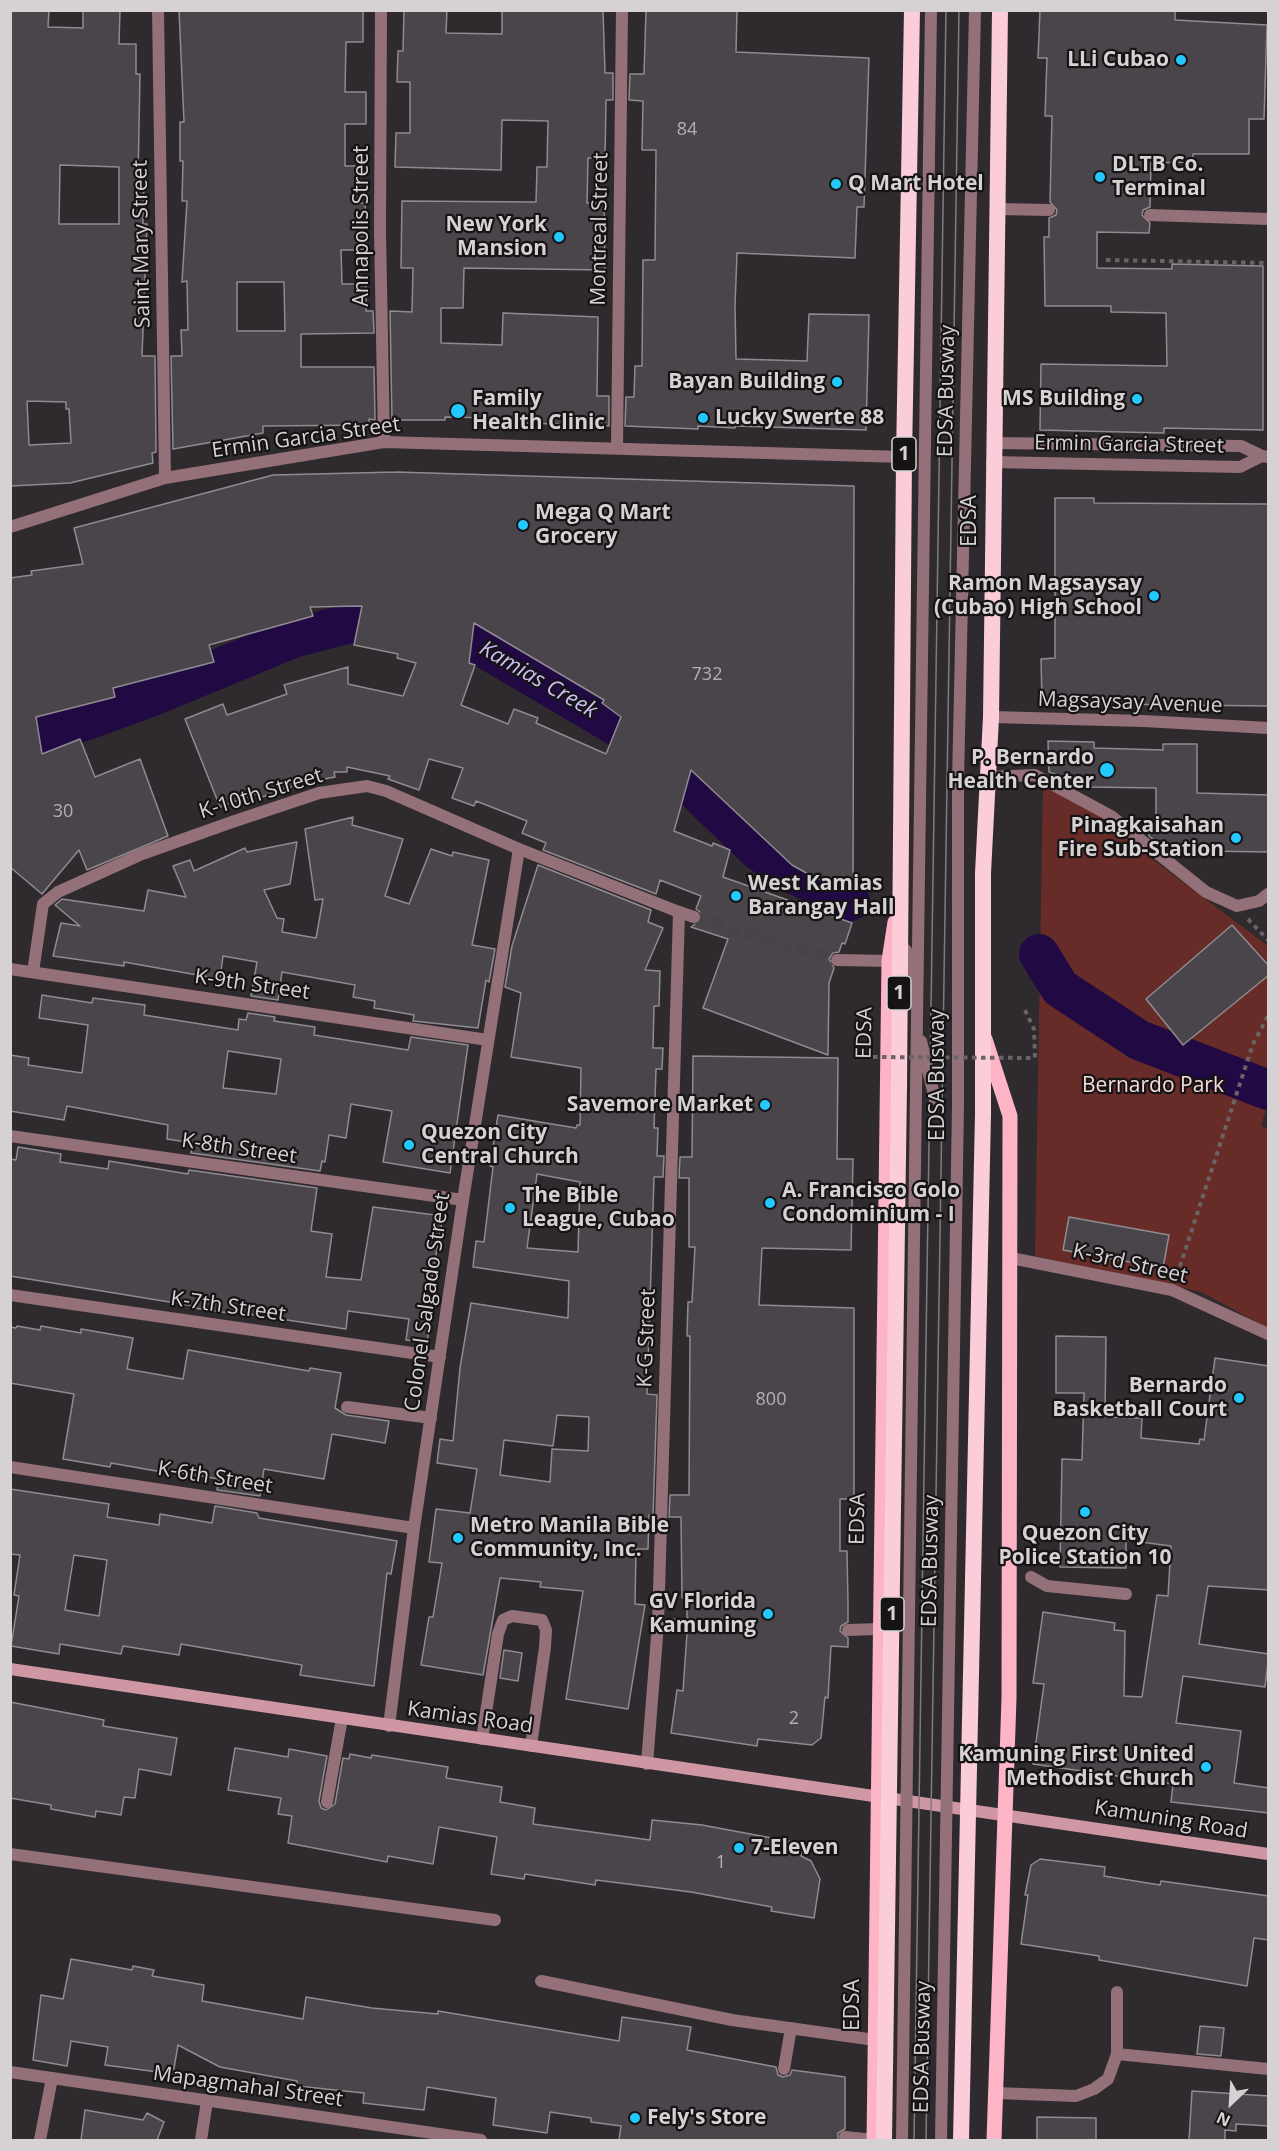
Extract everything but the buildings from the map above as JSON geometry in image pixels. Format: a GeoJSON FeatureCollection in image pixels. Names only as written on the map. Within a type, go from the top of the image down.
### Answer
{"type":"FeatureCollection","features":[{"type":"Feature","properties":{"kind":"highway","name":"EDSA"},"geometry":{"type":"LineString","coordinates":[[884,2140],[899,1087],[904,457],[912,10]]}},
{"type":"Feature","properties":{"kind":"highway","name":"EDSA"},"geometry":{"type":"LineString","coordinates":[[961,2140],[983,1113],[983,873],[991,717],[992,462],[1000,10]]}},
{"type":"Feature","properties":{"kind":"main road","name":"EDSA"},"geometry":{"type":"LineString","coordinates":[[874,2140],[889,961],[899,898]]}},
{"type":"Feature","properties":{"kind":"main road","name":"EDSA"},"geometry":{"type":"LineString","coordinates":[[982,1031],[1010,1116],[1011,1258],[1006,1815],[994,2140]]}},
{"type":"Feature","properties":{"kind":"main road","name":"Kamias Road"},"geometry":{"type":"LineString","coordinates":[[10,1669],[925,1804]]}},
{"type":"Feature","properties":{"kind":"main road","name":"Kamuning Road"},"geometry":{"type":"LineString","coordinates":[[925,1804],[1269,1854]]}},
{"type":"Feature","properties":{"kind":"street","name":"Saint Mary Street"},"geometry":{"type":"LineString","coordinates":[[158,10],[165,478]]}},
{"type":"Feature","properties":{"kind":"street","name":"Annapolis Street"},"geometry":{"type":"LineString","coordinates":[[381,10],[380,232],[384,442]]}},
{"type":"Feature","properties":{"kind":"street","name":"Montreal Street"},"geometry":{"type":"LineString","coordinates":[[617,447],[622,10]]}},
{"type":"Feature","properties":{"kind":"street","name":"EDSA Busway"},"geometry":{"type":"LineString","coordinates":[[902,2140],[931,10]]}},
{"type":"Feature","properties":{"kind":"street","name":"EDSA Busway"},"geometry":{"type":"LineString","coordinates":[[941,2140],[958,1105],[958,781],[975,10]]}},
{"type":"Feature","properties":{"kind":"street"},"geometry":{"type":"LineString","coordinates":[[997,209],[1049,210]]}},
{"type":"Feature","properties":{"kind":"street"},"geometry":{"type":"LineString","coordinates":[[1150,215],[1269,219]]}},
{"type":"Feature","properties":{"kind":"street","name":"Ermin Garcia Street"},"geometry":{"type":"LineString","coordinates":[[10,527],[165,478],[384,442],[904,457]]}},
{"type":"Feature","properties":{"kind":"street","name":"Ermin Garcia Street"},"geometry":{"type":"LineString","coordinates":[[993,443],[1241,446],[1265,456]]}},
{"type":"Feature","properties":{"kind":"street","name":"Ermin Garcia Street"},"geometry":{"type":"LineString","coordinates":[[992,462],[1240,467],[1265,456]]}},
{"type":"Feature","properties":{"kind":"street","name":"Magsaysay Avenue"},"geometry":{"type":"LineString","coordinates":[[991,717],[1156,721],[1269,728]]}},
{"type":"Feature","properties":{"kind":"street"},"geometry":{"type":"LineString","coordinates":[[989,777],[1035,775],[1112,816],[1206,892],[1236,906],[1259,901],[1269,894]]}},
{"type":"Feature","properties":{"kind":"street","name":"K-10th Street"},"geometry":{"type":"LineString","coordinates":[[33,972],[42,911],[47,898],[142,854],[319,794],[367,786],[386,790],[519,849],[694,917]]}},
{"type":"Feature","properties":{"kind":"street","name":"Colonel Salgado Street"},"geometry":{"type":"LineString","coordinates":[[389,1726],[414,1528],[519,849]]}},
{"type":"Feature","properties":{"kind":"street"},"geometry":{"type":"LineString","coordinates":[[899,898],[917,1025],[935,1099]]}},
{"type":"Feature","properties":{"kind":"street","name":"K-G Street"},"geometry":{"type":"LineString","coordinates":[[647,1764],[658,1624],[679,912]]}},
{"type":"Feature","properties":{"kind":"street"},"geometry":{"type":"LineString","coordinates":[[837,960],[889,961]]}},
{"type":"Feature","properties":{"kind":"street","name":"K-9th Street"},"geometry":{"type":"LineString","coordinates":[[10,969],[489,1040]]}},
{"type":"Feature","properties":{"kind":"street","name":"K-8th Street"},"geometry":{"type":"LineString","coordinates":[[10,1136],[463,1200]]}},
{"type":"Feature","properties":{"kind":"street","name":"K-3rd Street"},"geometry":{"type":"LineString","coordinates":[[1011,1258],[1172,1290],[1269,1334]]}},
{"type":"Feature","properties":{"kind":"street","name":"K-7th Street"},"geometry":{"type":"LineString","coordinates":[[10,1295],[441,1357]]}},
{"type":"Feature","properties":{"kind":"street"},"geometry":{"type":"LineString","coordinates":[[346,1407],[431,1418]]}},
{"type":"Feature","properties":{"kind":"street","name":"K-6th Street"},"geometry":{"type":"LineString","coordinates":[[10,1467],[414,1528]]}},
{"type":"Feature","properties":{"kind":"street"},"geometry":{"type":"LineString","coordinates":[[1030,1577],[1047,1586],[1126,1594]]}},
{"type":"Feature","properties":{"kind":"street"},"geometry":{"type":"LineString","coordinates":[[482,1739],[498,1634],[503,1620],[512,1616],[542,1620],[546,1630],[545,1647],[531,1746]]}},
{"type":"Feature","properties":{"kind":"street"},"geometry":{"type":"LineString","coordinates":[[658,1624],[687,1624]]}},
{"type":"Feature","properties":{"kind":"street"},"geometry":{"type":"LineString","coordinates":[[848,1630],[879,1629]]}},
{"type":"Feature","properties":{"kind":"street"},"geometry":{"type":"LineString","coordinates":[[327,1802],[342,1718]]}},
{"type":"Feature","properties":{"kind":"street"},"geometry":{"type":"LineString","coordinates":[[10,1854],[495,1920]]}},
{"type":"Feature","properties":{"kind":"street"},"geometry":{"type":"LineString","coordinates":[[541,1981],[732,2020],[875,2040]]}},
{"type":"Feature","properties":{"kind":"street"},"geometry":{"type":"LineString","coordinates":[[994,2092],[1076,2096],[1094,2089],[1108,2079],[1117,2054],[1117,1992]]}},
{"type":"Feature","properties":{"kind":"street"},"geometry":{"type":"LineString","coordinates":[[784,2069],[792,2028]]}},
{"type":"Feature","properties":{"kind":"street"},"geometry":{"type":"LineString","coordinates":[[1117,2054],[1269,2069]]}},
{"type":"Feature","properties":{"kind":"street","name":"Mapagmahal Street"},"geometry":{"type":"LineString","coordinates":[[10,2072],[207,2100],[426,2137],[481,2140]]}},
{"type":"Feature","properties":{"kind":"street"},"geometry":{"type":"LineString","coordinates":[[40,2140],[52,2078]]}},
{"type":"Feature","properties":{"kind":"street"},"geometry":{"type":"LineString","coordinates":[[201,2140],[207,2100]]}},
{"type":"Feature","properties":{"kind":"street"},"geometry":{"type":"LineString","coordinates":[[845,2137],[874,2140]]}},
{"type":"Feature","properties":{"kind":"path"},"geometry":{"type":"LineString","coordinates":[[1106,260],[1269,263]]}},
{"type":"Feature","properties":{"kind":"path"},"geometry":{"type":"LineString","coordinates":[[1236,906],[1269,940]]}},
{"type":"Feature","properties":{"kind":"path"},"geometry":{"type":"LineString","coordinates":[[873,1057],[1035,1058],[1034,1029],[1025,1010]]}},
{"type":"Feature","properties":{"kind":"path"},"geometry":{"type":"LineString","coordinates":[[1172,1290],[1228,1127],[1253,1044],[1269,1016]]}},
{"type":"Feature","properties":{"kind":"green space","name":"Bernardo Park"},"geometry":{"type":"Polygon","coordinates":[[[1043,783],[1108,818],[1132,844],[1268,946],[1268,1103],[1261,1126],[1268,1129],[1268,1328],[1201,1292],[1035,1256],[1043,783]]]}},
{"type":"Feature","properties":{"kind":"waterway","name":"Kamias Creek"},"geometry":{"type":"LineString","coordinates":[[10,755],[46,735],[150,697],[293,638],[347,624],[387,622],[415,634],[476,643],[615,725],[655,751],[758,850],[784,869],[850,901]]}},
{"type":"Feature","properties":{"kind":"waterway","name":"Kamias Creek"},"geometry":{"type":"LineString","coordinates":[[1039,954],[1060,988],[1139,1040],[1268,1090]]}},
{"type":"Feature","properties":{"kind":"tunnel"},"geometry":{"type":"LineString","coordinates":[[694,917],[837,960]]}},
{"type":"Feature","properties":{"kind":"tram line"},"geometry":{"type":"LineString","coordinates":[[914,2140],[946,10]]}},
{"type":"Feature","properties":{"kind":"tram line"},"geometry":{"type":"LineString","coordinates":[[926,2140],[959,10]]}},
{"type":"Feature","properties":{"kind":"place","name":"LLi Cubao"},"geometry":{"type":"Point","coordinates":[1181,60]}},
{"type":"Feature","properties":{"kind":"place","name":"DLTB Co. Terminal"},"geometry":{"type":"Point","coordinates":[1100,177]}},
{"type":"Feature","properties":{"kind":"place","name":"Q Mart Hotel"},"geometry":{"type":"Point","coordinates":[836,184]}},
{"type":"Feature","properties":{"kind":"place","name":"New York Mansion"},"geometry":{"type":"Point","coordinates":[559,237]}},
{"type":"Feature","properties":{"kind":"place","name":"Bayan Building"},"geometry":{"type":"Point","coordinates":[837,382]}},
{"type":"Feature","properties":{"kind":"place","name":"MS Building"},"geometry":{"type":"Point","coordinates":[1137,399]}},
{"type":"Feature","properties":{"kind":"place","name":"Family Health Clinic"},"geometry":{"type":"Point","coordinates":[458,411]}},
{"type":"Feature","properties":{"kind":"place","name":"Lucky Swerte 88"},"geometry":{"type":"Point","coordinates":[703,418]}},
{"type":"Feature","properties":{"kind":"place","name":"Mega Q Mart Grocery"},"geometry":{"type":"Point","coordinates":[523,525]}},
{"type":"Feature","properties":{"kind":"place","name":"Ramon Magsaysay (Cubao) High School"},"geometry":{"type":"Point","coordinates":[1154,596]}},
{"type":"Feature","properties":{"kind":"place","name":"P. Bernardo Health Center"},"geometry":{"type":"Point","coordinates":[1107,770]}},
{"type":"Feature","properties":{"kind":"place","name":"Pinagkaisahan Fire Sub-Station"},"geometry":{"type":"Point","coordinates":[1236,838]}},
{"type":"Feature","properties":{"kind":"place","name":"West Kamias Barangay Hall"},"geometry":{"type":"Point","coordinates":[736,896]}},
{"type":"Feature","properties":{"kind":"place","name":"Savemore Market"},"geometry":{"type":"Point","coordinates":[765,1105]}},
{"type":"Feature","properties":{"kind":"place","name":"Quezon City Central Church"},"geometry":{"type":"Point","coordinates":[409,1145]}},
{"type":"Feature","properties":{"kind":"place","name":"A. Francisco Golo Condominium - I"},"geometry":{"type":"Point","coordinates":[770,1203]}},
{"type":"Feature","properties":{"kind":"place","name":"The Bible League, Cubao"},"geometry":{"type":"Point","coordinates":[510,1208]}},
{"type":"Feature","properties":{"kind":"place","name":"Bernardo Basketball Court"},"geometry":{"type":"Point","coordinates":[1239,1398]}},
{"type":"Feature","properties":{"kind":"place","name":"Quezon City Police Station 10"},"geometry":{"type":"Point","coordinates":[1085,1512]}},
{"type":"Feature","properties":{"kind":"place","name":"Metro Manila Bible Community, Inc."},"geometry":{"type":"Point","coordinates":[458,1538]}},
{"type":"Feature","properties":{"kind":"place","name":"GV Florida Kamuning"},"geometry":{"type":"Point","coordinates":[768,1614]}},
{"type":"Feature","properties":{"kind":"place","name":"Kamuning First United Methodist Church"},"geometry":{"type":"Point","coordinates":[1206,1767]}},
{"type":"Feature","properties":{"kind":"place","name":"7-Eleven"},"geometry":{"type":"Point","coordinates":[739,1848]}},
{"type":"Feature","properties":{"kind":"place","name":"Fely's Store"},"geometry":{"type":"Point","coordinates":[635,2118]}}]}
